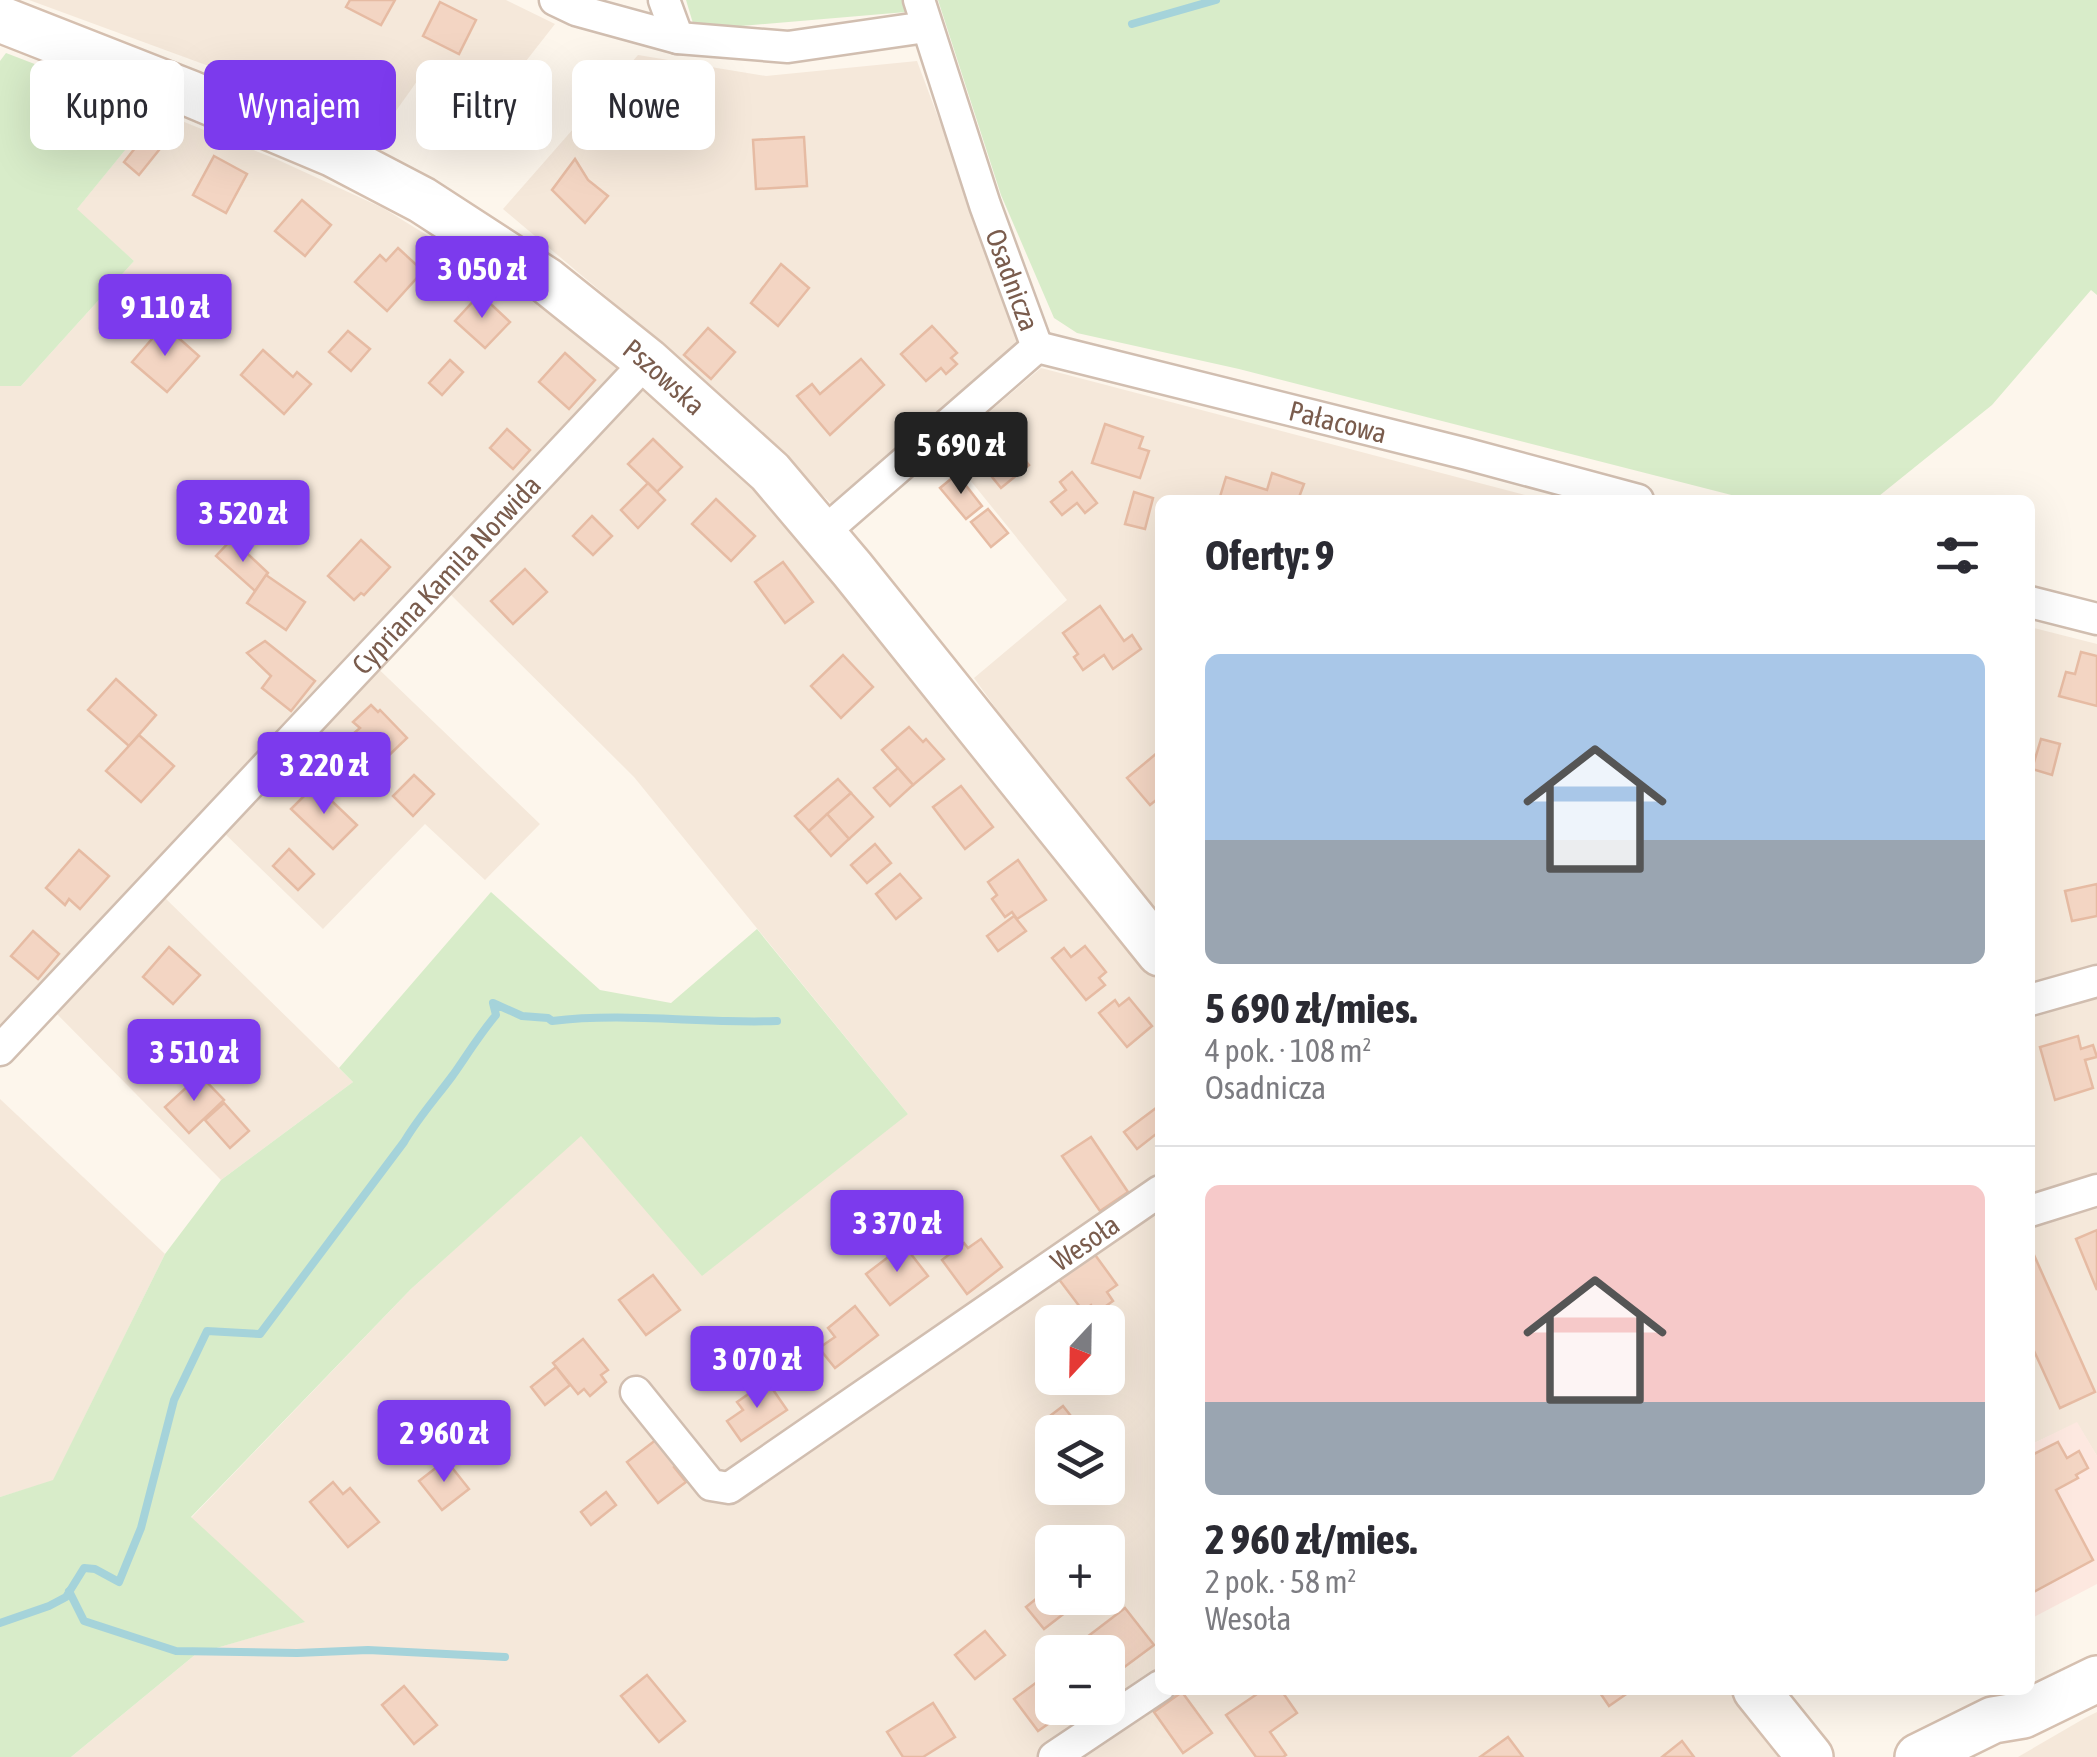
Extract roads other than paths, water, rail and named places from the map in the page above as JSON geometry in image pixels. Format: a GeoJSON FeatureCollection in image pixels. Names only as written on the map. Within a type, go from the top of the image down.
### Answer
{"type":"FeatureCollection","features":[{"type":"Feature","properties":{"kind":"main road","name":"Pszowska"},"geometry":{"type":"LineString","coordinates":[[0,19],[352,163],[422,200],[547,281],[648,361],[770,472],[1155,947]]}},
{"type":"Feature","properties":{"kind":"main road"},"geometry":{"type":"LineString","coordinates":[[1918,1757],[1992,1720],[2023,1716],[2097,1679]]}},
{"type":"Feature","properties":{"kind":"main road"},"geometry":{"type":"LineString","coordinates":[[1760,1695],[1810,1757]]}},
{"type":"Feature","properties":{"kind":"main road"},"geometry":{"type":"LineString","coordinates":[[1978,1757],[2009,1740],[2023,1716]]}},
{"type":"Feature","properties":{"kind":"street"},"geometry":{"type":"LineString","coordinates":[[554,0],[576,10],[678,38],[788,47],[922,14]]}},
{"type":"Feature","properties":{"kind":"street"},"geometry":{"type":"LineString","coordinates":[[664,0],[678,38]]}},
{"type":"Feature","properties":{"kind":"street","name":"Osadnicza"},"geometry":{"type":"LineString","coordinates":[[822,533],[1037,347],[922,14]]}},
{"type":"Feature","properties":{"kind":"street","name":"Pałacowa"},"geometry":{"type":"LineString","coordinates":[[1037,347],[1619,495]]}},
{"type":"Feature","properties":{"kind":"street","name":"Cypriana Kamila Norwida"},"geometry":{"type":"LineString","coordinates":[[0,1050],[648,361]]}},
{"type":"Feature","properties":{"kind":"street"},"geometry":{"type":"LineString","coordinates":[[2035,603],[2097,618]]}},
{"type":"Feature","properties":{"kind":"street"},"geometry":{"type":"LineString","coordinates":[[2035,999],[2097,981]]}},
{"type":"Feature","properties":{"kind":"street"},"geometry":{"type":"LineString","coordinates":[[2035,1210],[2097,1190]]}},
{"type":"Feature","properties":{"kind":"street","name":"Wesoła"},"geometry":{"type":"LineString","coordinates":[[636,1392],[711,1485],[729,1488],[1155,1195]]}},
{"type":"Feature","properties":{"kind":"street"},"geometry":{"type":"LineString","coordinates":[[1054,1757],[1155,1689]]}},
{"type":"Feature","properties":{"kind":"waterway"},"geometry":{"type":"LineString","coordinates":[[1132,24],[1216,0]]}},
{"type":"Feature","properties":{"kind":"waterway"},"geometry":{"type":"LineString","coordinates":[[0,1623],[66,1597],[84,1568],[95,1569],[119,1582],[141,1528],[174,1400],[207,1331],[260,1334],[496,1015],[493,1003],[522,1016],[552,1021],[777,1021]]}},
{"type":"Feature","properties":{"kind":"waterway"},"geometry":{"type":"LineString","coordinates":[[69,1591],[84,1621],[176,1651],[368,1650],[505,1657]]}}]}
